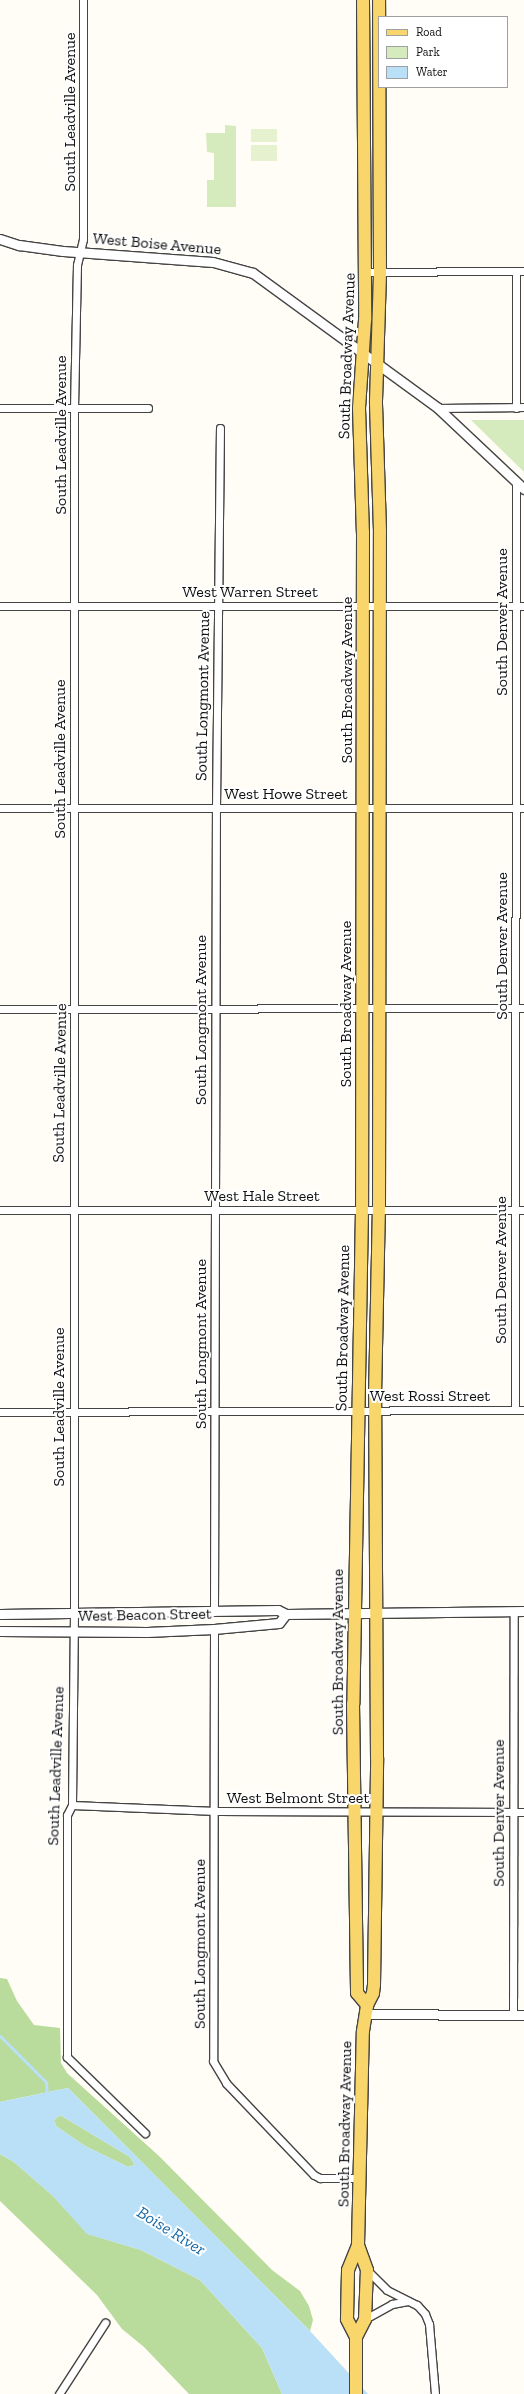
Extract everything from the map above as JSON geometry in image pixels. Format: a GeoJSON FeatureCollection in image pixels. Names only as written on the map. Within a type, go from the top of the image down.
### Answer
{"type":"FeatureCollection","features":[{"type":"Feature","properties":{"kind":"main road","name":"South Broadway Avenue"},"geometry":{"type":"LineString","coordinates":[[363,0],[366,272],[359,408],[363,606],[362,1210],[354,1612],[357,1993],[366,2009]]}},
{"type":"Feature","properties":{"kind":"main road","name":"South Broadway Avenue"},"geometry":{"type":"LineString","coordinates":[[379,0],[379,16]]}},
{"type":"Feature","properties":{"kind":"main road","name":"South Broadway Avenue"},"geometry":{"type":"LineString","coordinates":[[356,2394],[356,2337],[348,2319],[348,2270],[358,2245],[363,2031],[366,2009],[374,1993],[376,1612],[375,1410],[379,1210],[380,606],[376,401],[379,365],[380,272],[379,88]]}},
{"type":"Feature","properties":{"kind":"main road","name":"South Broadway Avenue"},"geometry":{"type":"LineString","coordinates":[[356,2337],[365,2320],[367,2270],[358,2245]]}},
{"type":"Feature","properties":{"kind":"street","name":"South Leadville Avenue"},"geometry":{"type":"LineString","coordinates":[[83,0],[83,240],[77,265],[74,408],[75,997],[73,1009],[72,1411],[74,1631],[72,1805],[67,1823],[67,2057],[145,2133]]}},
{"type":"Feature","properties":{"kind":"street","name":"West Boise Avenue"},"geometry":{"type":"LineString","coordinates":[[0,239],[19,245],[80,252],[194,259],[240,268],[274,286],[306,314],[363,352],[438,408],[524,489]]}},
{"type":"Feature","properties":{"kind":"street"},"geometry":{"type":"LineString","coordinates":[[516,271],[516,408]]}},
{"type":"Feature","properties":{"kind":"street"},"geometry":{"type":"LineString","coordinates":[[366,272],[524,271]]}},
{"type":"Feature","properties":{"kind":"street"},"geometry":{"type":"LineString","coordinates":[[0,408],[148,408]]}},
{"type":"Feature","properties":{"kind":"street"},"geometry":{"type":"LineString","coordinates":[[438,408],[524,408]]}},
{"type":"Feature","properties":{"kind":"street","name":"South Longmont Avenue"},"geometry":{"type":"LineString","coordinates":[[214,1612],[216,808],[220,428]]}},
{"type":"Feature","properties":{"kind":"street","name":"South Denver Avenue"},"geometry":{"type":"LineString","coordinates":[[515,1410],[516,482]]}},
{"type":"Feature","properties":{"kind":"street","name":"West Warren Street"},"geometry":{"type":"LineString","coordinates":[[0,606],[524,606]]}},
{"type":"Feature","properties":{"kind":"street","name":"West Howe Street"},"geometry":{"type":"LineString","coordinates":[[0,808],[524,808]]}},
{"type":"Feature","properties":{"kind":"street"},"geometry":{"type":"LineString","coordinates":[[0,1009],[524,1008]]}},
{"type":"Feature","properties":{"kind":"street","name":"West Hale Street"},"geometry":{"type":"LineString","coordinates":[[0,1210],[524,1210]]}},
{"type":"Feature","properties":{"kind":"street","name":"West Rossi Street"},"geometry":{"type":"LineString","coordinates":[[0,1412],[524,1410]]}},
{"type":"Feature","properties":{"kind":"street","name":"West Beacon Street"},"geometry":{"type":"LineString","coordinates":[[0,1614],[278,1610],[286,1614],[524,1611]]}},
{"type":"Feature","properties":{"kind":"street","name":"South Denver Avenue"},"geometry":{"type":"LineString","coordinates":[[513,2016],[514,1611]]}},
{"type":"Feature","properties":{"kind":"street","name":"West Beacon Street"},"geometry":{"type":"LineString","coordinates":[[0,1631],[214,1628],[279,1623],[286,1614]]}},
{"type":"Feature","properties":{"kind":"street","name":"South Longmont Avenue"},"geometry":{"type":"LineString","coordinates":[[214,1628],[216,1812],[213,2061],[226,2082],[314,2175],[320,2178],[360,2178]]}},
{"type":"Feature","properties":{"kind":"street","name":"West Belmont Street"},"geometry":{"type":"LineString","coordinates":[[72,1805],[216,1812],[524,1812]]}},
{"type":"Feature","properties":{"kind":"street"},"geometry":{"type":"LineString","coordinates":[[366,2009],[513,2016],[524,2015]]}},
{"type":"Feature","properties":{"kind":"street"},"geometry":{"type":"LineString","coordinates":[[367,2270],[387,2290],[417,2305],[429,2324],[435,2394]]}},
{"type":"Feature","properties":{"kind":"street"},"geometry":{"type":"LineString","coordinates":[[365,2320],[392,2304],[408,2301]]}},
{"type":"Feature","properties":{"kind":"street"},"geometry":{"type":"LineString","coordinates":[[59,2394],[105,2323]]}},
{"type":"Feature","properties":{"kind":"green space"},"geometry":{"type":"Polygon","coordinates":[[[225,125],[236,126],[236,207],[207,207],[207,180],[214,180],[214,153],[207,152],[206,133],[225,133],[225,125]]]}},
{"type":"Feature","properties":{"kind":"green space"},"geometry":{"type":"Polygon","coordinates":[[[251,129],[277,129],[277,142],[251,142],[251,129]]]}},
{"type":"Feature","properties":{"kind":"green space"},"geometry":{"type":"Polygon","coordinates":[[[251,145],[277,145],[277,161],[251,161],[251,145]]]}},
{"type":"Feature","properties":{"kind":"green space"},"geometry":{"type":"Polygon","coordinates":[[[471,420],[524,420],[524,472],[471,420]]]}},
{"type":"Feature","properties":{"kind":"green space"},"geometry":{"type":"Polygon","coordinates":[[[0,1978],[7,1979],[17,2001],[34,2025],[60,2028],[61,2063],[67,2073],[159,2156],[272,2270],[300,2291],[309,2306],[313,2320],[310,2331],[68,2088],[0,2102],[0,1978]]]}},
{"type":"Feature","properties":{"kind":"green space"},"geometry":{"type":"Polygon","coordinates":[[[60,2115],[130,2157],[135,2165],[128,2167],[85,2146],[56,2126],[54,2120],[60,2115]]]}},
{"type":"Feature","properties":{"kind":"green space"},"geometry":{"type":"Polygon","coordinates":[[[0,2154],[14,2162],[53,2196],[88,2234],[141,2250],[200,2280],[262,2348],[282,2394],[189,2394],[144,2347],[122,2329],[97,2295],[0,2201],[0,2154]]]}},
{"type":"Feature","properties":{"kind":"water","name":"Boise River"},"geometry":{"type":"Polygon","coordinates":[[[68,2088],[310,2331],[368,2394],[282,2394],[262,2348],[200,2280],[141,2250],[87,2234],[53,2196],[14,2162],[0,2154],[0,2102],[68,2088]],[[60,2115],[54,2120],[56,2126],[85,2146],[128,2167],[135,2165],[130,2157],[60,2115]]]}},
{"type":"Feature","properties":{"kind":"waterway"},"geometry":{"type":"LineString","coordinates":[[0,2036],[46,2082],[47,2095]]}}]}
